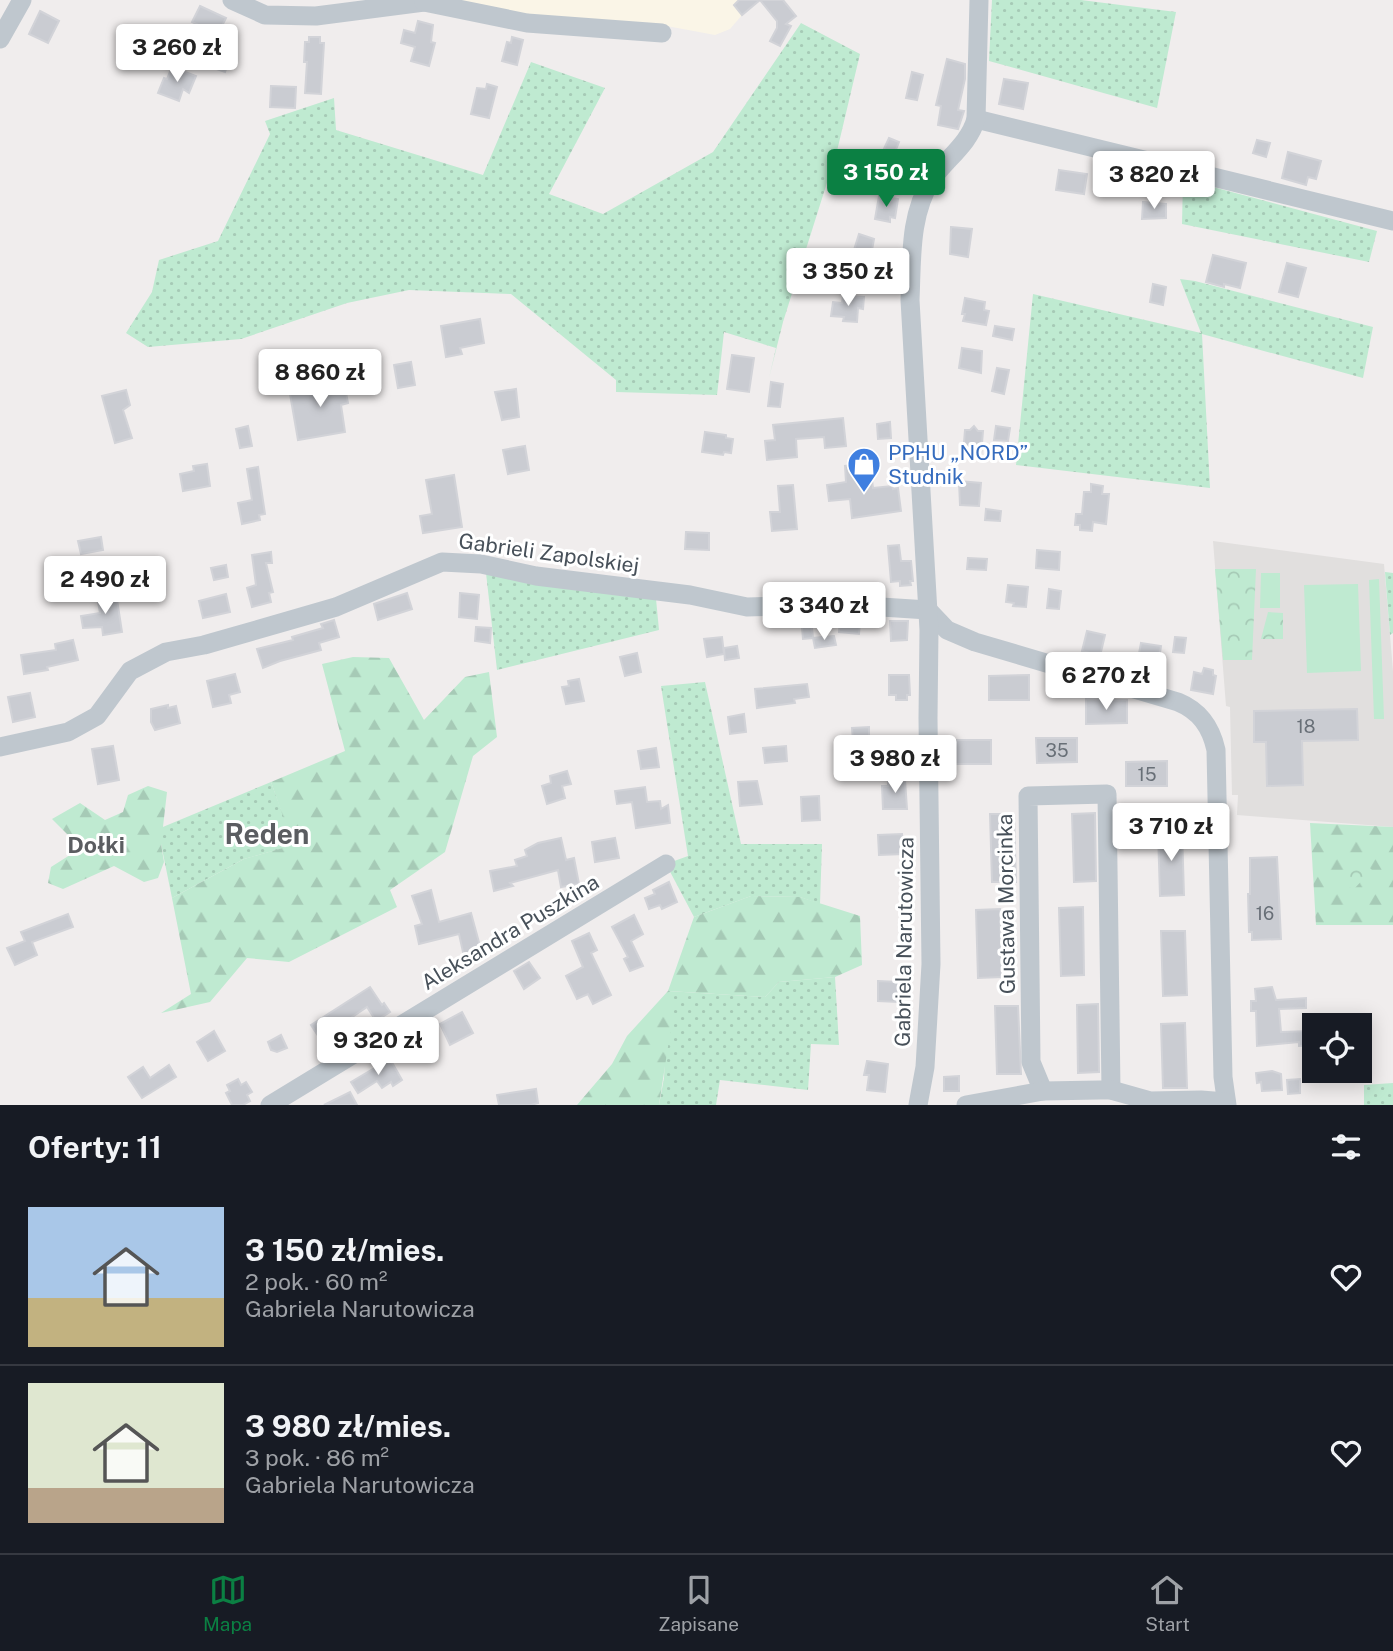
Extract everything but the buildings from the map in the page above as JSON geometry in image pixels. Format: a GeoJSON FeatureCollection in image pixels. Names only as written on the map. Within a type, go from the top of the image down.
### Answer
{"type":"FeatureCollection","features":[{"type":"Feature","properties":{"kind":"street"},"geometry":{"type":"LineString","coordinates":[[0,39],[22,0]]}},
{"type":"Feature","properties":{"kind":"street"},"geometry":{"type":"LineString","coordinates":[[232,0],[265,15],[316,16],[424,1],[527,23],[662,33]]}},
{"type":"Feature","properties":{"kind":"street","name":"Gabriela Narutowicza"},"geometry":{"type":"LineString","coordinates":[[918,1105],[925,1067],[931,964],[928,660],[942,635],[928,610],[909,300],[913,238],[924,194],[934,177],[972,132],[976,118],[979,0]]}},
{"type":"Feature","properties":{"kind":"street"},"geometry":{"type":"LineString","coordinates":[[976,118],[1393,222]]}},
{"type":"Feature","properties":{"kind":"street","name":"Gabrieli Zapolskiej"},"geometry":{"type":"LineString","coordinates":[[0,747],[68,732],[97,716],[130,671],[166,652],[204,645],[336,607],[442,562],[481,564],[536,576],[690,595],[747,607],[835,604],[928,610]]}},
{"type":"Feature","properties":{"kind":"street"},"geometry":{"type":"LineString","coordinates":[[942,635],[1178,702],[1201,716],[1216,750],[1223,1077],[1226,1103],[1201,1100],[1150,1103],[1111,1090],[1043,1091],[967,1105]]}},
{"type":"Feature","properties":{"kind":"street","name":"Gustawa Morcinka"},"geometry":{"type":"LineString","coordinates":[[1043,1091],[1031,1062],[1028,796],[1107,794],[1111,1090]]}},
{"type":"Feature","properties":{"kind":"street","name":"Aleksandra Puszkina"},"geometry":{"type":"LineString","coordinates":[[270,1105],[666,864]]}},
{"type":"Feature","properties":{"kind":"shaded area"},"geometry":{"type":"Polygon","coordinates":[[[443,0],[755,0],[730,29],[715,35],[656,24],[534,19],[443,0]]]}},
{"type":"Feature","properties":{"kind":"shaded area"},"geometry":{"type":"Polygon","coordinates":[[[1213,541],[1384,564],[1393,671],[1393,827],[1237,815],[1238,795],[1232,795],[1230,707],[1226,706],[1213,541]]]}},
{"type":"Feature","properties":{"kind":"green space"},"geometry":{"type":"Polygon","coordinates":[[[992,0],[1081,0],[1176,12],[1157,108],[989,61],[992,0]]]}},
{"type":"Feature","properties":{"kind":"green space"},"geometry":{"type":"Polygon","coordinates":[[[801,23],[860,54],[837,151],[783,322],[769,378],[776,348],[724,332],[717,395],[616,392],[616,380],[511,294],[409,290],[347,303],[241,339],[148,347],[126,333],[152,292],[159,260],[218,241],[270,134],[265,121],[334,98],[336,130],[483,175],[531,62],[605,88],[549,194],[603,214],[713,152],[801,23]]]}},
{"type":"Feature","properties":{"kind":"green space"},"geometry":{"type":"Polygon","coordinates":[[[1183,179],[1377,231],[1369,262],[1182,224],[1183,179]]]}},
{"type":"Feature","properties":{"kind":"green space"},"geometry":{"type":"Polygon","coordinates":[[[1180,279],[1373,327],[1363,378],[1202,334],[1210,488],[1016,465],[1033,294],[1201,333],[1180,279]]]}},
{"type":"Feature","properties":{"kind":"green space"},"geometry":{"type":"Polygon","coordinates":[[[1215,569],[1256,569],[1252,660],[1223,660],[1215,569]]]}},
{"type":"Feature","properties":{"kind":"green space"},"geometry":{"type":"Polygon","coordinates":[[[1385,572],[1393,573],[1393,633],[1390,635],[1385,572]]]}},
{"type":"Feature","properties":{"kind":"green space"},"geometry":{"type":"Polygon","coordinates":[[[486,573],[656,599],[659,630],[497,670],[486,573]]]}},
{"type":"Feature","properties":{"kind":"green space"},"geometry":{"type":"Polygon","coordinates":[[[1261,573],[1280,573],[1280,608],[1260,608],[1261,573]]]}},
{"type":"Feature","properties":{"kind":"green space"},"geometry":{"type":"Polygon","coordinates":[[[1379,579],[1384,719],[1374,719],[1369,580],[1379,579]]]}},
{"type":"Feature","properties":{"kind":"green space"},"geometry":{"type":"Polygon","coordinates":[[[1358,584],[1361,671],[1307,673],[1304,585],[1358,584]]]}},
{"type":"Feature","properties":{"kind":"green space"},"geometry":{"type":"Polygon","coordinates":[[[1268,612],[1283,613],[1283,639],[1261,639],[1268,612]]]}},
{"type":"Feature","properties":{"kind":"green space"},"geometry":{"type":"Polygon","coordinates":[[[353,657],[389,658],[424,720],[465,677],[489,672],[497,737],[473,756],[445,852],[390,890],[397,907],[289,962],[247,958],[210,1002],[161,1013],[191,994],[172,898],[244,859],[293,845],[271,782],[345,751],[322,664],[353,657]]]}},
{"type":"Feature","properties":{"kind":"green space"},"geometry":{"type":"Polygon","coordinates":[[[705,682],[741,844],[822,844],[820,904],[800,897],[751,896],[694,917],[666,864],[688,856],[661,686],[705,682]]]}},
{"type":"Feature","properties":{"kind":"green space"},"geometry":{"type":"Polygon","coordinates":[[[271,782],[294,845],[244,859],[172,898],[158,829],[271,782]]]}},
{"type":"Feature","properties":{"kind":"green space"},"geometry":{"type":"Polygon","coordinates":[[[148,786],[167,792],[161,844],[164,862],[158,878],[144,882],[114,866],[63,889],[48,883],[51,867],[81,848],[52,819],[80,803],[105,820],[123,812],[128,795],[148,786]]]}},
{"type":"Feature","properties":{"kind":"green space"},"geometry":{"type":"Polygon","coordinates":[[[1310,823],[1393,827],[1393,925],[1316,925],[1310,823]]]}},
{"type":"Feature","properties":{"kind":"green space"},"geometry":{"type":"Polygon","coordinates":[[[1360,859],[1372,870],[1353,890],[1341,879],[1360,859]]]}},
{"type":"Feature","properties":{"kind":"green space"},"geometry":{"type":"Polygon","coordinates":[[[751,896],[800,897],[860,916],[862,965],[835,977],[779,982],[765,997],[668,991],[694,917],[751,896]]]}},
{"type":"Feature","properties":{"kind":"green space"},"geometry":{"type":"Polygon","coordinates":[[[835,977],[839,1045],[811,1044],[808,1090],[720,1080],[716,1105],[659,1105],[664,1078],[668,991],[765,997],[779,982],[835,977]]]}},
{"type":"Feature","properties":{"kind":"green space"},"geometry":{"type":"Polygon","coordinates":[[[668,991],[673,1014],[659,1105],[577,1105],[612,1064],[627,1036],[668,991]]]}},
{"type":"Feature","properties":{"kind":"green space"},"geometry":{"type":"Polygon","coordinates":[[[1393,1083],[1393,1105],[1364,1105],[1364,1085],[1393,1083]]]}},
{"type":"Feature","properties":{"kind":"place","name":"PPHU „NORD” Studnik"},"geometry":{"type":"Point","coordinates":[864,494]}},
{"type":"Feature","properties":{"kind":"district","name":"Reden"},"geometry":{"type":"Point","coordinates":[267,833]}},
{"type":"Feature","properties":{"kind":"district","name":"Dołki"},"geometry":{"type":"Point","coordinates":[96,844]}}]}
